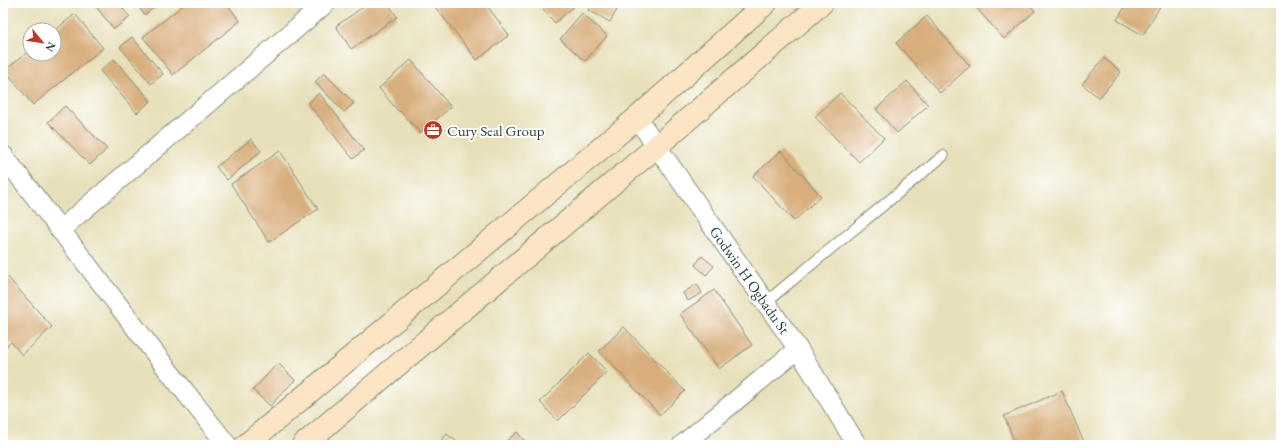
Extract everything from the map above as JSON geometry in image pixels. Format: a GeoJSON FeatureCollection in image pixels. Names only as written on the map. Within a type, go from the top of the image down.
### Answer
{"type":"FeatureCollection","features":[{"type":"Feature","properties":{"kind":"main road"},"geometry":{"type":"LineString","coordinates":[[246,445],[637,118],[766,3]]}},
{"type":"Feature","properties":{"kind":"main road"},"geometry":{"type":"LineString","coordinates":[[303,445],[657,146],[822,3]]}},
{"type":"Feature","properties":{"kind":"street"},"geometry":{"type":"LineString","coordinates":[[60,230],[326,3]]}},
{"type":"Feature","properties":{"kind":"street","name":"Godwin H Ogbadu St"},"geometry":{"type":"LineString","coordinates":[[637,118],[798,349],[858,445]]}},
{"type":"Feature","properties":{"kind":"street"},"geometry":{"type":"LineString","coordinates":[[3,155],[227,445]]}},
{"type":"Feature","properties":{"kind":"street"},"geometry":{"type":"LineString","coordinates":[[682,445],[798,349]]}},
{"type":"Feature","properties":{"kind":"lane"},"geometry":{"type":"LineString","coordinates":[[766,302],[943,156]]}},
{"type":"Feature","properties":{"kind":"building"},"geometry":{"type":"Polygon","coordinates":[[[93,3],[118,3],[130,17],[114,29],[93,3]]]}},
{"type":"Feature","properties":{"kind":"building"},"geometry":{"type":"Polygon","coordinates":[[[135,3],[160,3],[145,15],[135,3]]]}},
{"type":"Feature","properties":{"kind":"building"},"geometry":{"type":"Polygon","coordinates":[[[186,3],[226,3],[240,21],[173,75],[143,37],[186,3]]]}},
{"type":"Feature","properties":{"kind":"building"},"geometry":{"type":"Polygon","coordinates":[[[369,3],[388,3],[397,17],[351,49],[336,26],[369,3]]]}},
{"type":"Feature","properties":{"kind":"building"},"geometry":{"type":"Polygon","coordinates":[[[432,3],[485,3],[509,35],[477,60],[432,3]]]}},
{"type":"Feature","properties":{"kind":"building"},"geometry":{"type":"Polygon","coordinates":[[[538,3],[578,3],[555,23],[538,3]]]}},
{"type":"Feature","properties":{"kind":"building"},"geometry":{"type":"Polygon","coordinates":[[[592,3],[621,3],[610,22],[588,10],[592,3]]]}},
{"type":"Feature","properties":{"kind":"building"},"geometry":{"type":"Polygon","coordinates":[[[972,3],[1028,3],[1035,11],[1004,39],[972,3]]]}},
{"type":"Feature","properties":{"kind":"building"},"geometry":{"type":"Polygon","coordinates":[[[1127,3],[1162,3],[1143,35],[1117,20],[1127,3]]]}},
{"type":"Feature","properties":{"kind":"building"},"geometry":{"type":"Polygon","coordinates":[[[582,13],[607,36],[585,61],[560,39],[582,13]]]}},
{"type":"Feature","properties":{"kind":"building"},"geometry":{"type":"Polygon","coordinates":[[[75,14],[103,48],[33,105],[5,70],[22,56],[22,62],[62,62],[62,25],[75,14]]]}},
{"type":"Feature","properties":{"kind":"building"},"geometry":{"type":"Polygon","coordinates":[[[927,16],[970,66],[940,93],[896,43],[927,16]]]}},
{"type":"Feature","properties":{"kind":"building"},"geometry":{"type":"Polygon","coordinates":[[[132,37],[163,74],[151,84],[120,47],[132,37]]]}},
{"type":"Feature","properties":{"kind":"building"},"geometry":{"type":"Polygon","coordinates":[[[1104,58],[1121,72],[1099,98],[1082,84],[1104,58]]]}},
{"type":"Feature","properties":{"kind":"building"},"geometry":{"type":"Polygon","coordinates":[[[114,59],[151,101],[137,113],[100,71],[114,59]]]}},
{"type":"Feature","properties":{"kind":"building"},"geometry":{"type":"Polygon","coordinates":[[[411,60],[451,107],[420,133],[400,111],[399,112],[379,88],[411,60]]]}},
{"type":"Feature","properties":{"kind":"building"},"geometry":{"type":"Polygon","coordinates":[[[324,73],[354,103],[344,112],[315,82],[324,73]]]}},
{"type":"Feature","properties":{"kind":"building"},"geometry":{"type":"Polygon","coordinates":[[[907,81],[928,105],[897,133],[876,109],[907,81]]]}},
{"type":"Feature","properties":{"kind":"building"},"geometry":{"type":"Polygon","coordinates":[[[319,93],[364,150],[353,159],[308,103],[319,93]]]}},
{"type":"Feature","properties":{"kind":"building"},"geometry":{"type":"Polygon","coordinates":[[[840,93],[884,138],[859,162],[815,117],[840,93]]]}},
{"type":"Feature","properties":{"kind":"building"},"geometry":{"type":"Polygon","coordinates":[[[65,106],[107,149],[90,165],[48,122],[65,106]]]}},
{"type":"Feature","properties":{"kind":"building"},"geometry":{"type":"Polygon","coordinates":[[[251,139],[261,151],[227,180],[216,167],[251,139]]]}},
{"type":"Feature","properties":{"kind":"building"},"geometry":{"type":"Polygon","coordinates":[[[280,151],[318,209],[269,242],[231,184],[280,151]]]}},
{"type":"Feature","properties":{"kind":"building"},"geometry":{"type":"Polygon","coordinates":[[[781,151],[821,196],[794,221],[753,176],[781,151]]]}},
{"type":"Feature","properties":{"kind":"building"},"geometry":{"type":"Polygon","coordinates":[[[702,256],[714,266],[706,275],[695,265],[702,256]]]}},
{"type":"Feature","properties":{"kind":"building"},"geometry":{"type":"Polygon","coordinates":[[[5,274],[52,327],[22,355],[11,342],[3,349],[3,276],[5,274]]]}},
{"type":"Feature","properties":{"kind":"building"},"geometry":{"type":"Polygon","coordinates":[[[697,284],[702,293],[688,301],[683,293],[697,284]]]}},
{"type":"Feature","properties":{"kind":"building"},"geometry":{"type":"Polygon","coordinates":[[[714,290],[752,345],[719,369],[680,314],[714,290]]]}},
{"type":"Feature","properties":{"kind":"building"},"geometry":{"type":"Polygon","coordinates":[[[624,327],[685,391],[660,415],[599,351],[624,327]]]}},
{"type":"Feature","properties":{"kind":"building"},"geometry":{"type":"Polygon","coordinates":[[[589,353],[607,372],[558,421],[540,402],[589,353]]]}},
{"type":"Feature","properties":{"kind":"building"},"geometry":{"type":"Polygon","coordinates":[[[278,363],[295,380],[270,406],[253,390],[278,363]]]}},
{"type":"Feature","properties":{"kind":"building"},"geometry":{"type":"Polygon","coordinates":[[[1062,391],[1085,445],[1036,445],[1035,443],[1030,445],[1016,445],[1004,416],[1062,391]]]}},
{"type":"Feature","properties":{"kind":"building"},"geometry":{"type":"Polygon","coordinates":[[[517,432],[528,445],[502,445],[517,432]]]}},
{"type":"Feature","properties":{"kind":"building"},"geometry":{"type":"Polygon","coordinates":[[[447,434],[457,442],[454,445],[442,445],[439,443],[447,434]]]}},
{"type":"Feature","properties":{"kind":"place","name":"Cury Seal Group"},"geometry":{"type":"Point","coordinates":[433,130]}}]}
